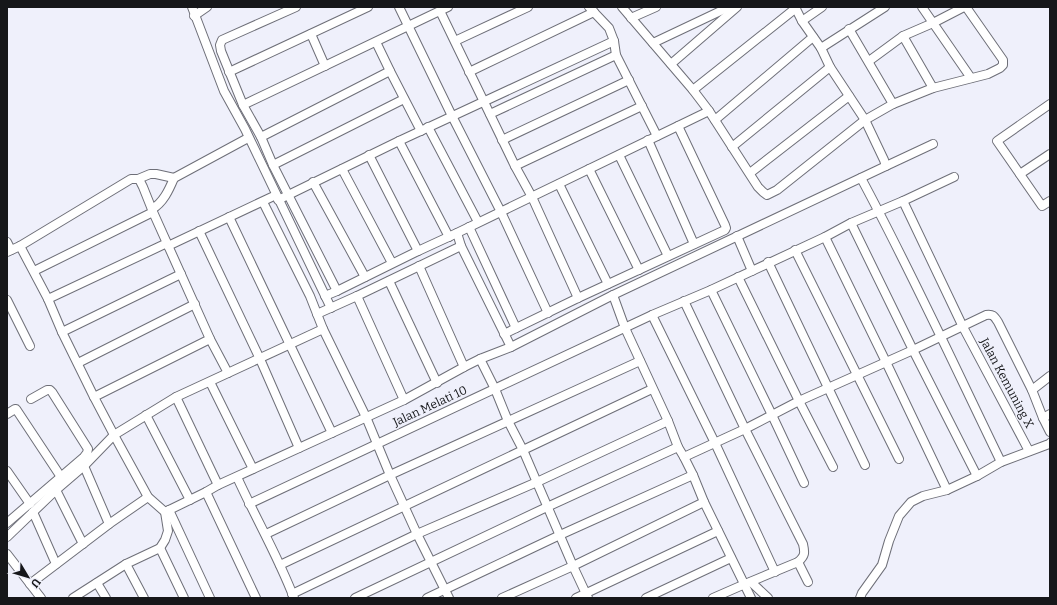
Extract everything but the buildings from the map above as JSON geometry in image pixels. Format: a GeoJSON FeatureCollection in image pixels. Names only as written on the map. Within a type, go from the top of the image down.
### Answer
{"type":"FeatureCollection","features":[{"type":"Feature","properties":{"kind":"street"},"geometry":{"type":"LineString","coordinates":[[192,7],[194,16],[224,91],[245,129],[331,308]]}},
{"type":"Feature","properties":{"kind":"street"},"geometry":{"type":"LineString","coordinates":[[194,16],[207,7]]}},
{"type":"Feature","properties":{"kind":"street"},"geometry":{"type":"LineString","coordinates":[[296,7],[222,40],[220,45],[229,72],[243,105],[261,137],[273,165],[337,291]]}},
{"type":"Feature","properties":{"kind":"street"},"geometry":{"type":"LineString","coordinates":[[229,72],[368,7]]}},
{"type":"Feature","properties":{"kind":"street"},"geometry":{"type":"LineString","coordinates":[[399,7],[501,212],[548,313]]}},
{"type":"Feature","properties":{"kind":"street"},"geometry":{"type":"LineString","coordinates":[[243,105],[448,7]]}},
{"type":"Feature","properties":{"kind":"street"},"geometry":{"type":"LineString","coordinates":[[455,41],[528,7]]}},
{"type":"Feature","properties":{"kind":"street"},"geometry":{"type":"LineString","coordinates":[[622,7],[693,90],[709,111],[758,187],[767,195],[777,190],[865,120],[893,104],[933,88],[988,74],[1003,65],[1003,60],[965,7],[903,36],[869,61]]}},
{"type":"Feature","properties":{"kind":"street"},"geometry":{"type":"LineString","coordinates":[[631,18],[656,7]]}},
{"type":"Feature","properties":{"kind":"street"},"geometry":{"type":"LineString","coordinates":[[653,43],[729,7]]}},
{"type":"Feature","properties":{"kind":"street"},"geometry":{"type":"LineString","coordinates":[[670,64],[737,7]]}},
{"type":"Feature","properties":{"kind":"street"},"geometry":{"type":"LineString","coordinates":[[802,21],[822,7]]}},
{"type":"Feature","properties":{"kind":"street"},"geometry":{"type":"LineString","coordinates":[[821,48],[885,7]]}},
{"type":"Feature","properties":{"kind":"street"},"geometry":{"type":"LineString","coordinates":[[922,7],[971,78]]}},
{"type":"Feature","properties":{"kind":"street"},"geometry":{"type":"LineString","coordinates":[[693,90],[795,8],[802,21],[821,48],[830,67],[865,120],[886,166]]}},
{"type":"Feature","properties":{"kind":"street"},"geometry":{"type":"LineString","coordinates":[[469,72],[592,9],[609,28],[614,41],[616,55],[657,136]]}},
{"type":"Feature","properties":{"kind":"street"},"geometry":{"type":"LineString","coordinates":[[440,11],[483,102],[532,197],[578,298]]}},
{"type":"Feature","properties":{"kind":"street"},"geometry":{"type":"LineString","coordinates":[[849,29],[893,104]]}},
{"type":"Feature","properties":{"kind":"street"},"geometry":{"type":"LineString","coordinates":[[311,34],[325,66]]}},
{"type":"Feature","properties":{"kind":"street"},"geometry":{"type":"LineString","coordinates":[[903,36],[933,88]]}},
{"type":"Feature","properties":{"kind":"street"},"geometry":{"type":"LineString","coordinates":[[715,120],[813,37]]}},
{"type":"Feature","properties":{"kind":"street"},"geometry":{"type":"LineString","coordinates":[[48,299],[263,202],[288,194],[398,141],[614,41]]}},
{"type":"Feature","properties":{"kind":"street"},"geometry":{"type":"LineString","coordinates":[[376,42],[404,99],[424,129],[478,222]]}},
{"type":"Feature","properties":{"kind":"street"},"geometry":{"type":"LineString","coordinates":[[490,114],[616,55]]}},
{"type":"Feature","properties":{"kind":"street"},"geometry":{"type":"LineString","coordinates":[[732,147],[830,67]]}},
{"type":"Feature","properties":{"kind":"street"},"geometry":{"type":"LineString","coordinates":[[261,137],[390,71]]}},
{"type":"Feature","properties":{"kind":"street"},"geometry":{"type":"LineString","coordinates":[[502,140],[629,80]]}},
{"type":"Feature","properties":{"kind":"street"},"geometry":{"type":"LineString","coordinates":[[750,173],[849,96]]}},
{"type":"Feature","properties":{"kind":"street"},"geometry":{"type":"LineString","coordinates":[[273,165],[404,99]]}},
{"type":"Feature","properties":{"kind":"street"},"geometry":{"type":"LineString","coordinates":[[1050,104],[997,141],[1042,206],[1050,201]]}},
{"type":"Feature","properties":{"kind":"street"},"geometry":{"type":"LineString","coordinates":[[515,166],[642,106]]}},
{"type":"Feature","properties":{"kind":"street"},"geometry":{"type":"LineString","coordinates":[[325,296],[469,228],[478,222],[709,111]]}},
{"type":"Feature","properties":{"kind":"street"},"geometry":{"type":"LineString","coordinates":[[245,129],[254,124]]}},
{"type":"Feature","properties":{"kind":"street"},"geometry":{"type":"LineString","coordinates":[[504,334],[725,230],[726,228],[678,126]]}},
{"type":"Feature","properties":{"kind":"street"},"geometry":{"type":"LineString","coordinates":[[34,271],[152,210],[165,196],[174,178],[248,138]]}},
{"type":"Feature","properties":{"kind":"street"},"geometry":{"type":"LineString","coordinates":[[648,140],[694,244]]}},
{"type":"Feature","properties":{"kind":"street"},"geometry":{"type":"LineString","coordinates":[[398,141],[449,237]]}},
{"type":"Feature","properties":{"kind":"street"},"geometry":{"type":"LineString","coordinates":[[167,511],[218,485],[404,400],[464,367],[511,347],[613,295],[933,144]]}},
{"type":"Feature","properties":{"kind":"street"},"geometry":{"type":"LineString","coordinates":[[619,154],[668,256]]}},
{"type":"Feature","properties":{"kind":"street"},"geometry":{"type":"LineString","coordinates":[[1020,174],[1050,154]]}},
{"type":"Feature","properties":{"kind":"street"},"geometry":{"type":"LineString","coordinates":[[369,155],[418,251]]}},
{"type":"Feature","properties":{"kind":"street"},"geometry":{"type":"LineString","coordinates":[[342,169],[392,264]]}},
{"type":"Feature","properties":{"kind":"street"},"geometry":{"type":"LineString","coordinates":[[589,169],[639,270]]}},
{"type":"Feature","properties":{"kind":"street"},"geometry":{"type":"LineString","coordinates":[[7,242],[9,251],[20,246],[132,179],[138,180],[150,174],[174,178]]}},
{"type":"Feature","properties":{"kind":"street","name":"Jalan Melati 10"},"geometry":{"type":"LineString","coordinates":[[249,504],[652,315],[711,290],[768,262],[825,237],[851,223],[954,177]]}},
{"type":"Feature","properties":{"kind":"street"},"geometry":{"type":"LineString","coordinates":[[861,178],[879,211],[1001,462]]}},
{"type":"Feature","properties":{"kind":"street"},"geometry":{"type":"LineString","coordinates":[[138,180],[143,187],[210,339],[228,373]]}},
{"type":"Feature","properties":{"kind":"street"},"geometry":{"type":"LineString","coordinates":[[313,182],[364,277]]}},
{"type":"Feature","properties":{"kind":"street"},"geometry":{"type":"LineString","coordinates":[[559,184],[608,284]]}},
{"type":"Feature","properties":{"kind":"street","name":"Jalan Kemuning X"},"geometry":{"type":"LineString","coordinates":[[903,201],[963,327],[1030,451]]}},
{"type":"Feature","properties":{"kind":"street"},"geometry":{"type":"LineString","coordinates":[[263,202],[304,285],[323,329],[366,417],[376,445],[390,476],[449,598]]}},
{"type":"Feature","properties":{"kind":"street"},"geometry":{"type":"LineString","coordinates":[[229,217],[332,433]]}},
{"type":"Feature","properties":{"kind":"street"},"geometry":{"type":"LineString","coordinates":[[851,223],[977,476]]}},
{"type":"Feature","properties":{"kind":"street"},"geometry":{"type":"LineString","coordinates":[[469,228],[516,328]]}},
{"type":"Feature","properties":{"kind":"street"},"geometry":{"type":"LineString","coordinates":[[199,231],[260,359],[299,448]]}},
{"type":"Feature","properties":{"kind":"street"},"geometry":{"type":"LineString","coordinates":[[457,233],[461,246],[511,347]]}},
{"type":"Feature","properties":{"kind":"street"},"geometry":{"type":"LineString","coordinates":[[737,236],[752,271]]}},
{"type":"Feature","properties":{"kind":"street"},"geometry":{"type":"LineString","coordinates":[[825,237],[947,490]]}},
{"type":"Feature","properties":{"kind":"street"},"geometry":{"type":"LineString","coordinates":[[20,246],[48,299],[62,332],[114,435],[148,496],[167,511],[210,598]]}},
{"type":"Feature","properties":{"kind":"street"},"geometry":{"type":"LineString","coordinates":[[317,314],[461,246]]}},
{"type":"Feature","properties":{"kind":"street"},"geometry":{"type":"LineString","coordinates":[[795,250],[898,460]]}},
{"type":"Feature","properties":{"kind":"street"},"geometry":{"type":"LineString","coordinates":[[768,262],[865,465]]}},
{"type":"Feature","properties":{"kind":"street"},"geometry":{"type":"LineString","coordinates":[[419,266],[464,367]]}},
{"type":"Feature","properties":{"kind":"street"},"geometry":{"type":"LineString","coordinates":[[62,332],[181,274]]}},
{"type":"Feature","properties":{"kind":"street"},"geometry":{"type":"LineString","coordinates":[[738,277],[833,467]]}},
{"type":"Feature","properties":{"kind":"street"},"geometry":{"type":"LineString","coordinates":[[304,285],[317,279]]}},
{"type":"Feature","properties":{"kind":"street"},"geometry":{"type":"LineString","coordinates":[[389,281],[437,383]]}},
{"type":"Feature","properties":{"kind":"street"},"geometry":{"type":"LineString","coordinates":[[711,290],[804,483]]}},
{"type":"Feature","properties":{"kind":"street"},"geometry":{"type":"LineString","coordinates":[[613,295],[625,328],[668,421],[678,447],[693,475],[704,502],[731,558],[748,583],[768,598]]}},
{"type":"Feature","properties":{"kind":"street"},"geometry":{"type":"LineString","coordinates":[[357,296],[404,400]]}},
{"type":"Feature","properties":{"kind":"street"},"geometry":{"type":"LineString","coordinates":[[7,300],[30,346]]}},
{"type":"Feature","properties":{"kind":"street"},"geometry":{"type":"LineString","coordinates":[[684,301],[805,550],[804,557],[798,562],[713,598]]}},
{"type":"Feature","properties":{"kind":"street"},"geometry":{"type":"LineString","coordinates":[[78,363],[194,304]]}},
{"type":"Feature","properties":{"kind":"street"},"geometry":{"type":"LineString","coordinates":[[652,315],[715,442],[776,572]]}},
{"type":"Feature","properties":{"kind":"street"},"geometry":{"type":"LineString","coordinates":[[684,457],[745,429],[799,401],[913,350],[986,315],[995,316],[1032,390],[1047,416],[1050,432]]}},
{"type":"Feature","properties":{"kind":"street"},"geometry":{"type":"LineString","coordinates":[[7,537],[56,490],[84,466],[114,435],[176,398],[323,329]]}},
{"type":"Feature","properties":{"kind":"street"},"geometry":{"type":"LineString","coordinates":[[94,397],[210,339]]}},
{"type":"Feature","properties":{"kind":"street"},"geometry":{"type":"LineString","coordinates":[[480,360],[523,450],[587,596]]}},
{"type":"Feature","properties":{"kind":"street"},"geometry":{"type":"LineString","coordinates":[[266,534],[640,361]]}},
{"type":"Feature","properties":{"kind":"street"},"geometry":{"type":"LineString","coordinates":[[1032,390],[1050,376]]}},
{"type":"Feature","properties":{"kind":"street"},"geometry":{"type":"LineString","coordinates":[[210,382],[253,469]]}},
{"type":"Feature","properties":{"kind":"street"},"geometry":{"type":"LineString","coordinates":[[280,565],[652,389]]}},
{"type":"Feature","properties":{"kind":"street"},"geometry":{"type":"LineString","coordinates":[[7,523],[84,457],[88,449],[50,390],[47,390],[31,399]]}},
{"type":"Feature","properties":{"kind":"street"},"geometry":{"type":"LineString","coordinates":[[176,398],[218,485]]}},
{"type":"Feature","properties":{"kind":"street"},"geometry":{"type":"LineString","coordinates":[[7,414],[16,409],[61,477]]}},
{"type":"Feature","properties":{"kind":"street"},"geometry":{"type":"LineString","coordinates":[[146,415],[190,500]]}},
{"type":"Feature","properties":{"kind":"street"},"geometry":{"type":"LineString","coordinates":[[237,477],[249,504],[266,534],[293,596],[417,534],[537,482],[668,421]]}},
{"type":"Feature","properties":{"kind":"street"},"geometry":{"type":"LineString","coordinates":[[860,598],[862,592],[882,565],[888,541],[899,516],[911,502],[923,496],[947,490],[977,476],[1001,462],[1050,443]]}},
{"type":"Feature","properties":{"kind":"street"},"geometry":{"type":"LineString","coordinates":[[355,598],[678,447]]}},
{"type":"Feature","properties":{"kind":"street"},"geometry":{"type":"LineString","coordinates":[[84,466],[109,524]]}},
{"type":"Feature","properties":{"kind":"street"},"geometry":{"type":"LineString","coordinates":[[7,471],[30,504]]}},
{"type":"Feature","properties":{"kind":"street"},"geometry":{"type":"LineString","coordinates":[[427,598],[560,535],[693,475]]}},
{"type":"Feature","properties":{"kind":"street"},"geometry":{"type":"LineString","coordinates":[[56,490],[83,544]]}},
{"type":"Feature","properties":{"kind":"street"},"geometry":{"type":"LineString","coordinates":[[206,492],[256,598]]}},
{"type":"Feature","properties":{"kind":"street"},"geometry":{"type":"LineString","coordinates":[[30,584],[148,496]]}},
{"type":"Feature","properties":{"kind":"street"},"geometry":{"type":"LineString","coordinates":[[502,598],[573,566],[704,502]]}},
{"type":"Feature","properties":{"kind":"street"},"geometry":{"type":"LineString","coordinates":[[76,597],[126,564],[160,548],[168,531],[167,511]]}},
{"type":"Feature","properties":{"kind":"street"},"geometry":{"type":"LineString","coordinates":[[34,512],[56,564]]}},
{"type":"Feature","properties":{"kind":"street"},"geometry":{"type":"LineString","coordinates":[[576,598],[587,596],[718,531]]}},
{"type":"Feature","properties":{"kind":"street"},"geometry":{"type":"LineString","coordinates":[[160,548],[184,598]]}},
{"type":"Feature","properties":{"kind":"street"},"geometry":{"type":"LineString","coordinates":[[7,554],[41,598]]}},
{"type":"Feature","properties":{"kind":"street"},"geometry":{"type":"LineString","coordinates":[[646,598],[731,558]]}},
{"type":"Feature","properties":{"kind":"street"},"geometry":{"type":"LineString","coordinates":[[798,562],[808,582]]}},
{"type":"Feature","properties":{"kind":"street"},"geometry":{"type":"LineString","coordinates":[[126,564],[144,598]]}},
{"type":"Feature","properties":{"kind":"street"},"geometry":{"type":"LineString","coordinates":[[97,583],[106,598]]}},
{"type":"Feature","properties":{"kind":"street"},"geometry":{"type":"LineString","coordinates":[[748,583],[751,598]]}}]}
